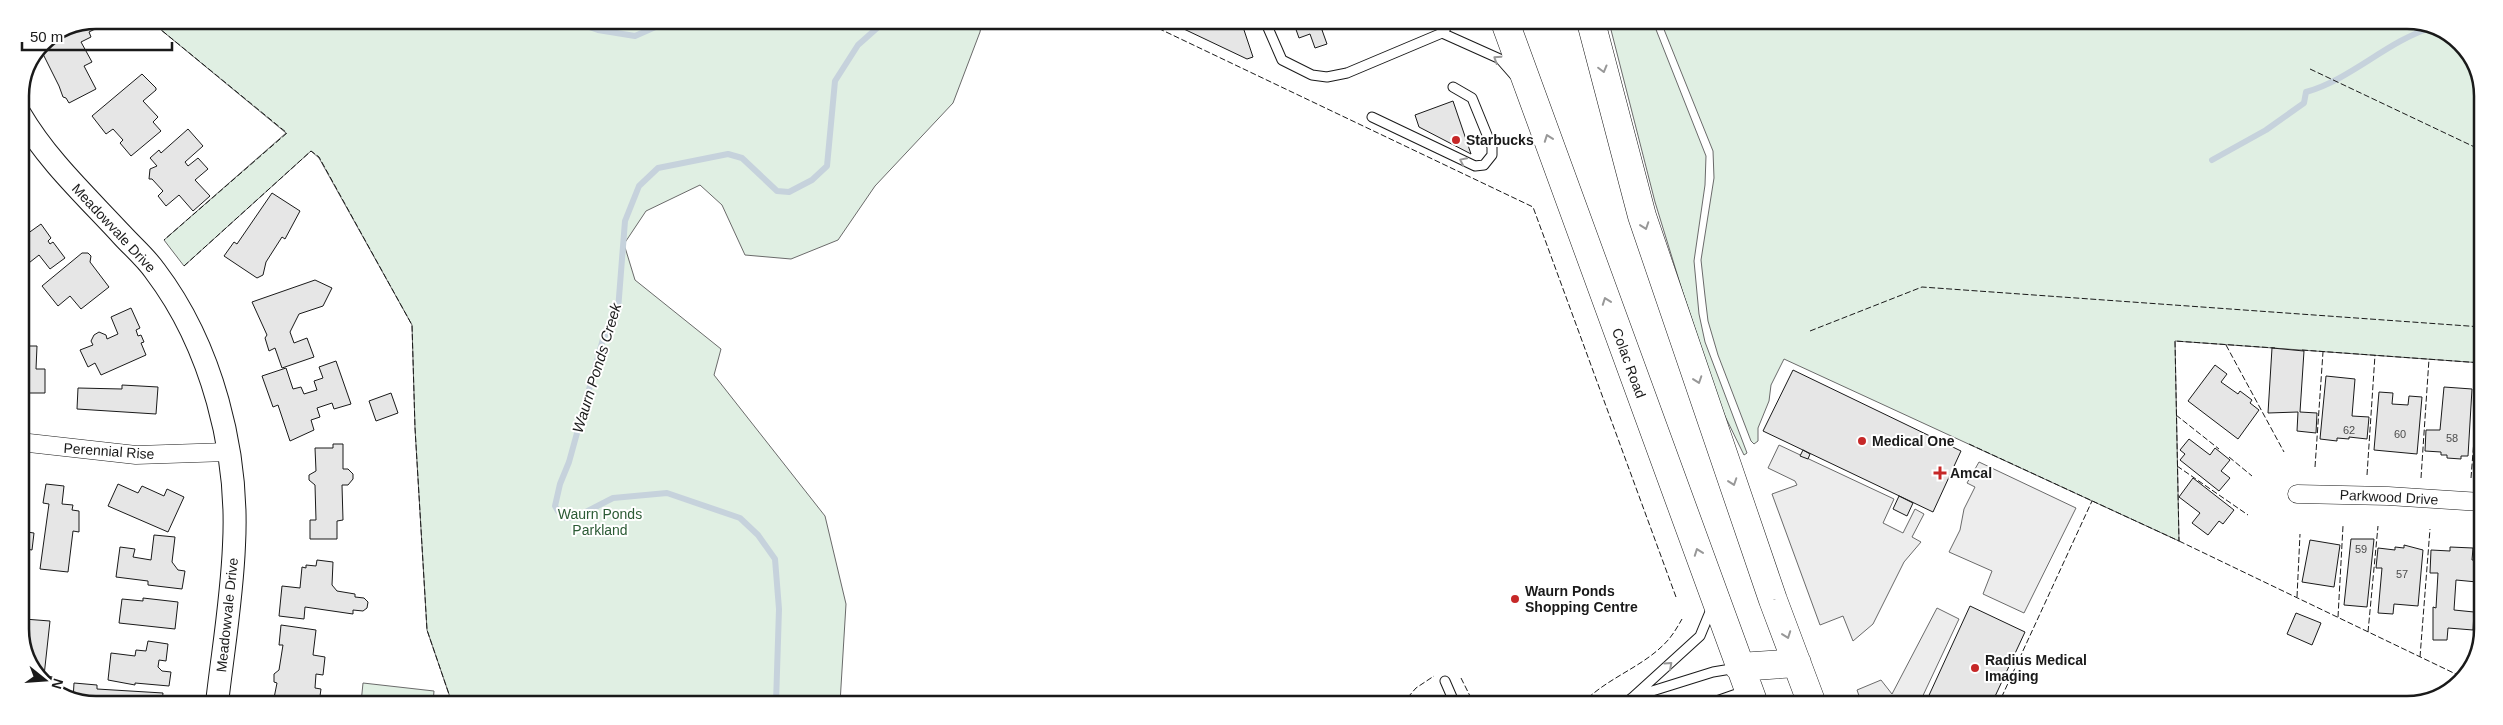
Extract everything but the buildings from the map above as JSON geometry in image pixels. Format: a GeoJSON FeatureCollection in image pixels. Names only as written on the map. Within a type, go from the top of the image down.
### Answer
{"type":"FeatureCollection","features":[{"type":"Feature","properties":{"kind":"highway","name":"Colac Road"},"geometry":{"type":"LineString","coordinates":[[1508,29],[1747,687]]}},
{"type":"Feature","properties":{"kind":"highway"},"geometry":{"type":"LineString","coordinates":[[1593,29],[1642,216],[1773,600],[1809,696]]}},
{"type":"Feature","properties":{"kind":"highway"},"geometry":{"type":"LineString","coordinates":[[1747,687],[1797,663]]}},
{"type":"Feature","properties":{"kind":"street","name":"Meadowvale Drive"},"geometry":{"type":"LineString","coordinates":[[29,129],[35,139],[68,177],[155,270],[175,301],[202,353],[217,400],[228,452],[234,496],[234,545],[218,696]]}},
{"type":"Feature","properties":{"kind":"street","name":"Perennial Rise"},"geometry":{"type":"LineString","coordinates":[[29,443],[136,455],[228,452]]}},
{"type":"Feature","properties":{"kind":"street","name":"Parkwood Drive"},"geometry":{"type":"LineString","coordinates":[[2297,494],[2388,496],[2474,502]]}},
{"type":"Feature","properties":{"kind":"lane"},"geometry":{"type":"LineString","coordinates":[[1268,29],[1282,60],[1312,75],[1326,77],[1347,73],[1442,33],[1445,29]]}},
{"type":"Feature","properties":{"kind":"lane"},"geometry":{"type":"LineString","coordinates":[[1442,33],[1500,59],[1531,94]]}},
{"type":"Feature","properties":{"kind":"lane"},"geometry":{"type":"LineString","coordinates":[[1372,117],[1475,166],[1484,165],[1492,155],[1492,147],[1472,98],[1453,87]]}},
{"type":"Feature","properties":{"kind":"lane"},"geometry":{"type":"LineString","coordinates":[[1634,696],[1700,636],[1714,598]]}},
{"type":"Feature","properties":{"kind":"lane"},"geometry":{"type":"LineString","coordinates":[[1636,696],[1713,672],[1747,687]]}},
{"type":"Feature","properties":{"kind":"lane"},"geometry":{"type":"LineString","coordinates":[[1446,681],[1453,696]]}},
{"type":"Feature","properties":{"kind":"lane"},"geometry":{"type":"LineString","coordinates":[[1726,696],[1747,687]]}},
{"type":"Feature","properties":{"kind":"green space","name":"Waurn Ponds Parkland"},"geometry":{"type":"Polygon","coordinates":[[[160,29],[981,29],[953,103],[875,186],[838,240],[791,259],[745,255],[722,205],[700,185],[646,211],[624,244],[635,280],[721,349],[714,375],[825,516],[846,604],[840,696],[450,696],[427,630],[415,428],[412,325],[319,158],[311,151],[184,266],[164,240],[286,133],[160,29]]]}},
{"type":"Feature","properties":{"kind":"green space"},"geometry":{"type":"Polygon","coordinates":[[[1611,29],[1656,29],[1706,156],[1705,185],[1694,261],[1699,314],[1705,342],[1747,453],[1744,455],[1722,410],[1655,202],[1611,29]]]}},
{"type":"Feature","properties":{"kind":"green space"},"geometry":{"type":"Polygon","coordinates":[[[1664,29],[2416,29],[2425,31],[2452,45],[2465,62],[2473,82],[2474,362],[2175,341],[2179,541],[1784,359],[1771,385],[1769,401],[1758,428],[1758,441],[1754,444],[1751,441],[1718,355],[1708,321],[1701,260],[1714,178],[1713,151],[1664,29]]]}},
{"type":"Feature","properties":{"kind":"green space"},"geometry":{"type":"Polygon","coordinates":[[[363,683],[434,691],[434,696],[362,696],[363,683]]]}},
{"type":"Feature","properties":{"kind":"shaded area"},"geometry":{"type":"Polygon","coordinates":[[[1779,445],[1894,499],[1883,523],[1903,533],[1915,509],[1924,514],[1912,537],[1921,542],[1904,562],[1873,624],[1853,641],[1843,616],[1820,625],[1772,494],[1797,485],[1795,481],[1768,468],[1779,445]]]}},
{"type":"Feature","properties":{"kind":"shaded area"},"geometry":{"type":"Polygon","coordinates":[[[1979,462],[2076,508],[2024,613],[1983,594],[1992,571],[1949,552],[1960,530],[1964,509],[1975,487],[1967,483],[1979,462]]]}},
{"type":"Feature","properties":{"kind":"shaded area"},"geometry":{"type":"Polygon","coordinates":[[[1937,608],[1959,619],[1923,696],[1859,696],[1857,690],[1881,680],[1892,694],[1937,608]]]}},
{"type":"Feature","properties":{"kind":"waterway","name":"Waurn Ponds Creek"},"geometry":{"type":"LineString","coordinates":[[595,29],[635,36],[651,29]]}},
{"type":"Feature","properties":{"kind":"waterway","name":"Waurn Ponds Creek"},"geometry":{"type":"LineString","coordinates":[[776,696],[779,609],[775,559],[758,535],[740,518],[667,493],[613,498],[576,517],[566,518],[555,506],[603,339],[618,310],[625,221],[639,186],[658,168],[728,154],[742,158],[777,191],[789,192],[812,180],[827,166],[835,81],[858,45],[876,29]]}},
{"type":"Feature","properties":{"kind":"waterway"},"geometry":{"type":"LineString","coordinates":[[2212,160],[2266,130],[2304,103],[2306,92],[2339,78],[2400,41],[2423,31]]}},
{"type":"Feature","properties":{"kind":"fence"},"geometry":{"type":"LineString","coordinates":[[160,29],[287,133],[164,240]]}},
{"type":"Feature","properties":{"kind":"fence"},"geometry":{"type":"LineString","coordinates":[[1160,29],[1533,207],[1676,597]]}},
{"type":"Feature","properties":{"kind":"fence"},"geometry":{"type":"LineString","coordinates":[[2310,69],[2474,147]]}},
{"type":"Feature","properties":{"kind":"fence"},"geometry":{"type":"LineString","coordinates":[[184,266],[311,151],[319,157],[412,325],[415,428],[427,630],[450,696]]}},
{"type":"Feature","properties":{"kind":"fence"},"geometry":{"type":"LineString","coordinates":[[1810,331],[1922,287],[2474,326]]}},
{"type":"Feature","properties":{"kind":"fence"},"geometry":{"type":"LineString","coordinates":[[1969,444],[2179,541],[2175,341],[2275,348]]}},
{"type":"Feature","properties":{"kind":"fence"},"geometry":{"type":"LineString","coordinates":[[2226,345],[2284,452]]}},
{"type":"Feature","properties":{"kind":"fence"},"geometry":{"type":"LineString","coordinates":[[2302,350],[2474,362]]}},
{"type":"Feature","properties":{"kind":"fence"},"geometry":{"type":"LineString","coordinates":[[2315,467],[2323,352]]}},
{"type":"Feature","properties":{"kind":"fence"},"geometry":{"type":"LineString","coordinates":[[2367,475],[2375,355]]}},
{"type":"Feature","properties":{"kind":"fence"},"geometry":{"type":"LineString","coordinates":[[2421,478],[2429,359]]}},
{"type":"Feature","properties":{"kind":"fence"},"geometry":{"type":"LineString","coordinates":[[2176,415],[2219,449]]}},
{"type":"Feature","properties":{"kind":"fence"},"geometry":{"type":"LineString","coordinates":[[2471,478],[2474,440]]}},
{"type":"Feature","properties":{"kind":"fence"},"geometry":{"type":"LineString","coordinates":[[2229,457],[2252,476]]}},
{"type":"Feature","properties":{"kind":"fence"},"geometry":{"type":"LineString","coordinates":[[2177,466],[2248,515]]}},
{"type":"Feature","properties":{"kind":"fence"},"geometry":{"type":"LineString","coordinates":[[2002,696],[2092,501]]}},
{"type":"Feature","properties":{"kind":"fence"},"geometry":{"type":"LineString","coordinates":[[2338,617],[2343,526]]}},
{"type":"Feature","properties":{"kind":"fence"},"geometry":{"type":"LineString","coordinates":[[2368,632],[2378,526]]}},
{"type":"Feature","properties":{"kind":"fence"},"geometry":{"type":"LineString","coordinates":[[2420,657],[2430,529]]}},
{"type":"Feature","properties":{"kind":"fence"},"geometry":{"type":"LineString","coordinates":[[2297,597],[2300,534]]}},
{"type":"Feature","properties":{"kind":"fence"},"geometry":{"type":"LineString","coordinates":[[2179,541],[2457,675]]}},
{"type":"Feature","properties":{"kind":"fence"},"geometry":{"type":"LineString","coordinates":[[1591,696],[1659,649],[1671,637],[1682,619]]}},
{"type":"Feature","properties":{"kind":"fence"},"geometry":{"type":"LineString","coordinates":[[1409,696],[1416,688],[1434,676]]}},
{"type":"Feature","properties":{"kind":"fence"},"geometry":{"type":"LineString","coordinates":[[1461,678],[1470,696]]}},
{"type":"Feature","properties":{"kind":"place","name":"Starbucks"},"geometry":{"type":"Point","coordinates":[1456,140]}},
{"type":"Feature","properties":{"kind":"place","name":"Medical One"},"geometry":{"type":"Point","coordinates":[1862,441]}},
{"type":"Feature","properties":{"kind":"place","name":"Amcal"},"geometry":{"type":"Point","coordinates":[1940,473]}},
{"type":"Feature","properties":{"kind":"place","name":"Waurn Ponds Shopping Centre"},"geometry":{"type":"Point","coordinates":[1515,599]}},
{"type":"Feature","properties":{"kind":"place","name":"Radius Medical Imaging"},"geometry":{"type":"Point","coordinates":[1975,668]}}]}
